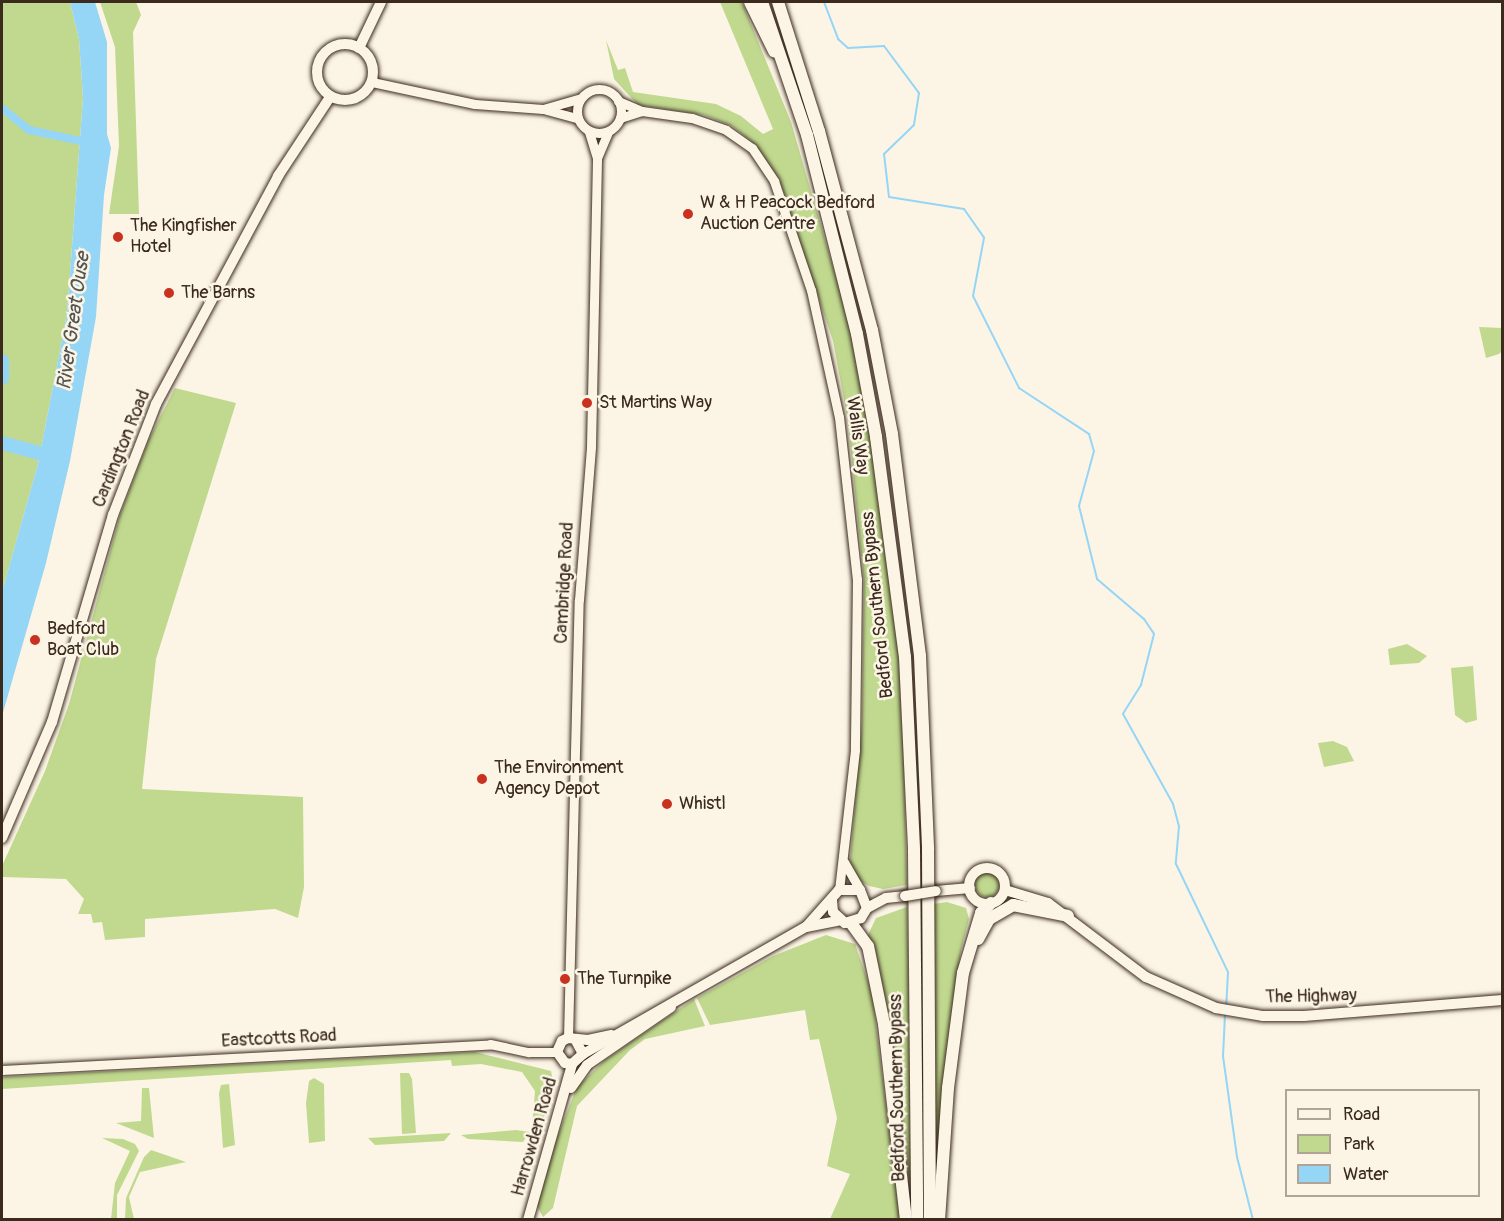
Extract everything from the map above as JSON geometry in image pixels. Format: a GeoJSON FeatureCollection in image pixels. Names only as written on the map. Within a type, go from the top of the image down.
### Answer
{"type":"FeatureCollection","features":[{"type":"Feature","properties":{"kind":"highway"},"geometry":{"type":"LineString","coordinates":[[750,2],[767,40],[785,67]]}},
{"type":"Feature","properties":{"kind":"highway","name":"Bedford Southern Bypass"},"geometry":{"type":"LineString","coordinates":[[762,2],[807,135],[857,334],[876,437],[905,657],[914,850],[917,1220]]}},
{"type":"Feature","properties":{"kind":"highway","name":"Bedford Southern Bypass"},"geometry":{"type":"LineString","coordinates":[[780,2],[872,330],[892,434],[920,656],[928,850],[930,1220]]}},
{"type":"Feature","properties":{"kind":"highway"},"geometry":{"type":"LineString","coordinates":[[939,1220],[948,1088],[963,973],[978,920],[991,903]]}},
{"type":"Feature","properties":{"kind":"highway"},"geometry":{"type":"LineString","coordinates":[[963,973],[986,922],[998,911],[1013,905],[1068,916]]}},
{"type":"Feature","properties":{"kind":"highway"},"geometry":{"type":"LineString","coordinates":[[846,922],[868,946],[883,1019],[906,1220]]}},
{"type":"Feature","properties":{"kind":"main road"},"geometry":{"type":"LineString","coordinates":[[359,48],[381,2]]}},
{"type":"Feature","properties":{"kind":"main road"},"geometry":{"type":"LineString","coordinates":[[338,45],[359,48],[372,63],[372,82],[357,98],[343,101],[330,97],[321,87],[317,74],[319,61],[338,45]]}},
{"type":"Feature","properties":{"kind":"main road","name":"Cardington Road"},"geometry":{"type":"LineString","coordinates":[[2,838],[52,722],[113,515],[156,404],[278,176],[330,97]]}},
{"type":"Feature","properties":{"kind":"main road"},"geometry":{"type":"LineString","coordinates":[[988,868],[999,873],[1005,890],[991,903],[980,902],[970,888],[976,872],[988,868]]}},
{"type":"Feature","properties":{"kind":"main road"},"geometry":{"type":"LineString","coordinates":[[806,927],[861,918],[867,908],[886,898],[970,888]]}},
{"type":"Feature","properties":{"kind":"main road"},"geometry":{"type":"LineString","coordinates":[[612,1035],[571,1039],[557,1052],[565,1063],[572,1064],[612,1035],[806,927],[839,890],[860,890],[886,898]]}},
{"type":"Feature","properties":{"kind":"main road"},"geometry":{"type":"LineString","coordinates":[[860,890],[867,908]]}},
{"type":"Feature","properties":{"kind":"main road","name":"The Highway"},"geometry":{"type":"LineString","coordinates":[[1005,890],[1029,895],[1068,916],[1131,967],[1162,986],[1216,1008],[1236,1012],[1304,1016],[1503,1000]]}},
{"type":"Feature","properties":{"kind":"main road"},"geometry":{"type":"LineString","coordinates":[[832,900],[833,912],[846,922]]}},
{"type":"Feature","properties":{"kind":"main road"},"geometry":{"type":"LineString","coordinates":[[563,1101],[587,1065],[668,1012],[675,1001]]}},
{"type":"Feature","properties":{"kind":"main road"},"geometry":{"type":"LineString","coordinates":[[571,1039],[583,1054]]}},
{"type":"Feature","properties":{"kind":"main road","name":"Harrowden Road"},"geometry":{"type":"LineString","coordinates":[[528,1220],[572,1064]]}},
{"type":"Feature","properties":{"kind":"street"},"geometry":{"type":"LineString","coordinates":[[372,82],[474,104],[543,109],[577,118],[589,132],[608,132]]}},
{"type":"Feature","properties":{"kind":"street"},"geometry":{"type":"LineString","coordinates":[[543,109],[579,99],[597,89],[612,93],[618,100],[620,118],[608,132],[597,158]]}},
{"type":"Feature","properties":{"kind":"street"},"geometry":{"type":"LineString","coordinates":[[577,118],[579,99]]}},
{"type":"Feature","properties":{"kind":"street","name":"Wallis Way"},"geometry":{"type":"LineString","coordinates":[[618,100],[642,111],[711,123],[740,138],[765,162],[804,264],[825,341],[839,417],[857,579],[855,750],[839,890]]}},
{"type":"Feature","properties":{"kind":"street","name":"Wallis Way"},"geometry":{"type":"LineString","coordinates":[[620,118],[642,111]]}},
{"type":"Feature","properties":{"kind":"street","name":"Cambridge Road"},"geometry":{"type":"LineString","coordinates":[[571,1039],[579,600],[591,446],[597,158],[589,132]]}},
{"type":"Feature","properties":{"kind":"street"},"geometry":{"type":"LineString","coordinates":[[844,862],[860,890]]}},
{"type":"Feature","properties":{"kind":"street","name":"Eastcotts Road"},"geometry":{"type":"LineString","coordinates":[[2,1070],[490,1044],[529,1052],[557,1052]]}},
{"type":"Feature","properties":{"kind":"green space"},"geometry":{"type":"Polygon","coordinates":[[[2,2],[70,2],[79,39],[83,98],[67,314],[38,464],[2,592],[2,2]]]}},
{"type":"Feature","properties":{"kind":"green space"},"geometry":{"type":"Polygon","coordinates":[[[100,2],[136,2],[141,15],[133,32],[139,214],[109,214],[119,146],[115,47],[100,2]]]}},
{"type":"Feature","properties":{"kind":"green space"},"geometry":{"type":"Polygon","coordinates":[[[720,2],[742,2],[791,122],[853,336],[873,438],[901,658],[907,885],[883,889],[869,886],[857,879],[850,862],[862,723],[864,581],[848,421],[833,341],[779,179],[756,145],[732,126],[704,115],[638,105],[614,79],[606,40],[618,70],[625,68],[633,92],[716,104],[741,116],[763,134],[773,129],[720,2]]]}},
{"type":"Feature","properties":{"kind":"green space"},"geometry":{"type":"Polygon","coordinates":[[[1479,327],[1502,328],[1502,351],[1499,354],[1486,358],[1479,327]]]}},
{"type":"Feature","properties":{"kind":"green space"},"geometry":{"type":"Polygon","coordinates":[[[175,388],[236,403],[156,659],[142,789],[303,797],[304,887],[298,918],[275,909],[145,919],[145,937],[105,940],[102,922],[93,923],[91,914],[78,914],[84,899],[66,879],[2,877],[2,866],[45,771],[69,704],[120,515],[149,439],[175,388]]]}},
{"type":"Feature","properties":{"kind":"green space"},"geometry":{"type":"Polygon","coordinates":[[[1407,644],[1427,656],[1419,663],[1390,665],[1388,649],[1407,644]]]}},
{"type":"Feature","properties":{"kind":"green space"},"geometry":{"type":"Polygon","coordinates":[[[1473,666],[1477,720],[1466,723],[1455,715],[1451,668],[1473,666]]]}},
{"type":"Feature","properties":{"kind":"green space"},"geometry":{"type":"Polygon","coordinates":[[[1333,741],[1347,747],[1354,761],[1324,767],[1318,743],[1333,741]]]}},
{"type":"Feature","properties":{"kind":"green space"},"geometry":{"type":"Polygon","coordinates":[[[987,873],[996,876],[999,885],[996,894],[987,897],[978,894],[975,885],[978,876],[987,873]]]}},
{"type":"Feature","properties":{"kind":"green space"},"geometry":{"type":"Polygon","coordinates":[[[947,902],[966,908],[969,919],[961,950],[950,1024],[939,1167],[936,1167],[934,904],[947,902]]]}},
{"type":"Feature","properties":{"kind":"green space"},"geometry":{"type":"Polygon","coordinates":[[[907,907],[913,1179],[909,1179],[889,1017],[875,949],[867,937],[876,918],[907,907]]]}},
{"type":"Feature","properties":{"kind":"green space"},"geometry":{"type":"Polygon","coordinates":[[[826,935],[855,944],[872,993],[900,1219],[830,1219],[850,1174],[827,1166],[837,1118],[819,1039],[810,1040],[805,1010],[710,1025],[697,998],[773,956],[826,935]]]}},
{"type":"Feature","properties":{"kind":"green space"},"geometry":{"type":"Polygon","coordinates":[[[694,999],[705,1026],[645,1039],[630,1050],[577,1106],[553,1208],[543,1217],[537,1206],[549,1157],[577,1087],[605,1060],[694,999]]]}},
{"type":"Feature","properties":{"kind":"green space"},"geometry":{"type":"Polygon","coordinates":[[[475,1052],[551,1071],[554,1086],[540,1130],[532,1128],[535,1091],[522,1072],[481,1064],[452,1066],[451,1060],[2,1089],[2,1077],[475,1052]]]}},
{"type":"Feature","properties":{"kind":"green space"},"geometry":{"type":"Polygon","coordinates":[[[400,1073],[409,1073],[412,1079],[416,1133],[402,1134],[400,1073]]]}},
{"type":"Feature","properties":{"kind":"green space"},"geometry":{"type":"Polygon","coordinates":[[[314,1078],[324,1084],[325,1141],[309,1143],[306,1103],[309,1081],[314,1078]]]}},
{"type":"Feature","properties":{"kind":"green space"},"geometry":{"type":"Polygon","coordinates":[[[229,1084],[235,1145],[223,1148],[219,1093],[221,1085],[229,1084]]]}},
{"type":"Feature","properties":{"kind":"green space"},"geometry":{"type":"Polygon","coordinates":[[[142,1088],[149,1088],[154,1138],[116,1123],[141,1121],[142,1088]]]}},
{"type":"Feature","properties":{"kind":"green space"},"geometry":{"type":"Polygon","coordinates":[[[516,1130],[530,1132],[523,1142],[468,1139],[461,1135],[516,1130]]]}},
{"type":"Feature","properties":{"kind":"green space"},"geometry":{"type":"Polygon","coordinates":[[[451,1133],[444,1141],[375,1145],[368,1138],[451,1133]]]}},
{"type":"Feature","properties":{"kind":"green space"},"geometry":{"type":"Polygon","coordinates":[[[102,1138],[123,1139],[135,1144],[139,1151],[117,1195],[117,1219],[111,1219],[115,1183],[130,1151],[102,1138]]]}},
{"type":"Feature","properties":{"kind":"green space"},"geometry":{"type":"Polygon","coordinates":[[[151,1150],[186,1162],[140,1172],[129,1197],[134,1219],[125,1219],[126,1198],[144,1157],[151,1150]]]}},
{"type":"Feature","properties":{"kind":"water","name":"River Great Ouse"},"geometry":{"type":"Polygon","coordinates":[[[70,2],[95,2],[107,42],[107,134],[111,148],[104,195],[96,317],[70,461],[46,563],[2,716],[2,592],[38,464],[67,314],[83,98],[79,39],[70,2]]]}},
{"type":"Feature","properties":{"kind":"waterway"},"geometry":{"type":"LineString","coordinates":[[824,2],[838,39],[848,48],[884,46],[919,93],[914,125],[884,154],[889,197],[964,209],[984,238],[973,296],[1019,388],[1089,434],[1094,451],[1079,506],[1097,579],[1144,619],[1154,634],[1141,685],[1123,714],[1173,804],[1179,826],[1176,864],[1228,972],[1226,1006]]}},
{"type":"Feature","properties":{"kind":"waterway"},"geometry":{"type":"LineString","coordinates":[[2,108],[29,130],[90,143]]}},
{"type":"Feature","properties":{"kind":"waterway"},"geometry":{"type":"LineString","coordinates":[[2,361],[2,378]]}},
{"type":"Feature","properties":{"kind":"waterway"},"geometry":{"type":"LineString","coordinates":[[2,443],[50,456]]}},
{"type":"Feature","properties":{"kind":"waterway"},"geometry":{"type":"LineString","coordinates":[[1225,1014],[1223,1056],[1237,1157],[1253,1220]]}},
{"type":"Feature","properties":{"kind":"place","name":"W & H Peacock Bedford Auction Centre"},"geometry":{"type":"Point","coordinates":[688,214]}},
{"type":"Feature","properties":{"kind":"place","name":"The Kingfisher Hotel"},"geometry":{"type":"Point","coordinates":[118,237]}},
{"type":"Feature","properties":{"kind":"place","name":"The Barns"},"geometry":{"type":"Point","coordinates":[169,293]}},
{"type":"Feature","properties":{"kind":"place","name":"St Martins Way"},"geometry":{"type":"Point","coordinates":[587,403]}},
{"type":"Feature","properties":{"kind":"place","name":"Bedford Boat Club"},"geometry":{"type":"Point","coordinates":[35,640]}},
{"type":"Feature","properties":{"kind":"place","name":"The Environment Agency Depot"},"geometry":{"type":"Point","coordinates":[482,779]}},
{"type":"Feature","properties":{"kind":"place","name":"Whistl"},"geometry":{"type":"Point","coordinates":[667,804]}},
{"type":"Feature","properties":{"kind":"place","name":"The Turnpike"},"geometry":{"type":"Point","coordinates":[565,979]}}]}
